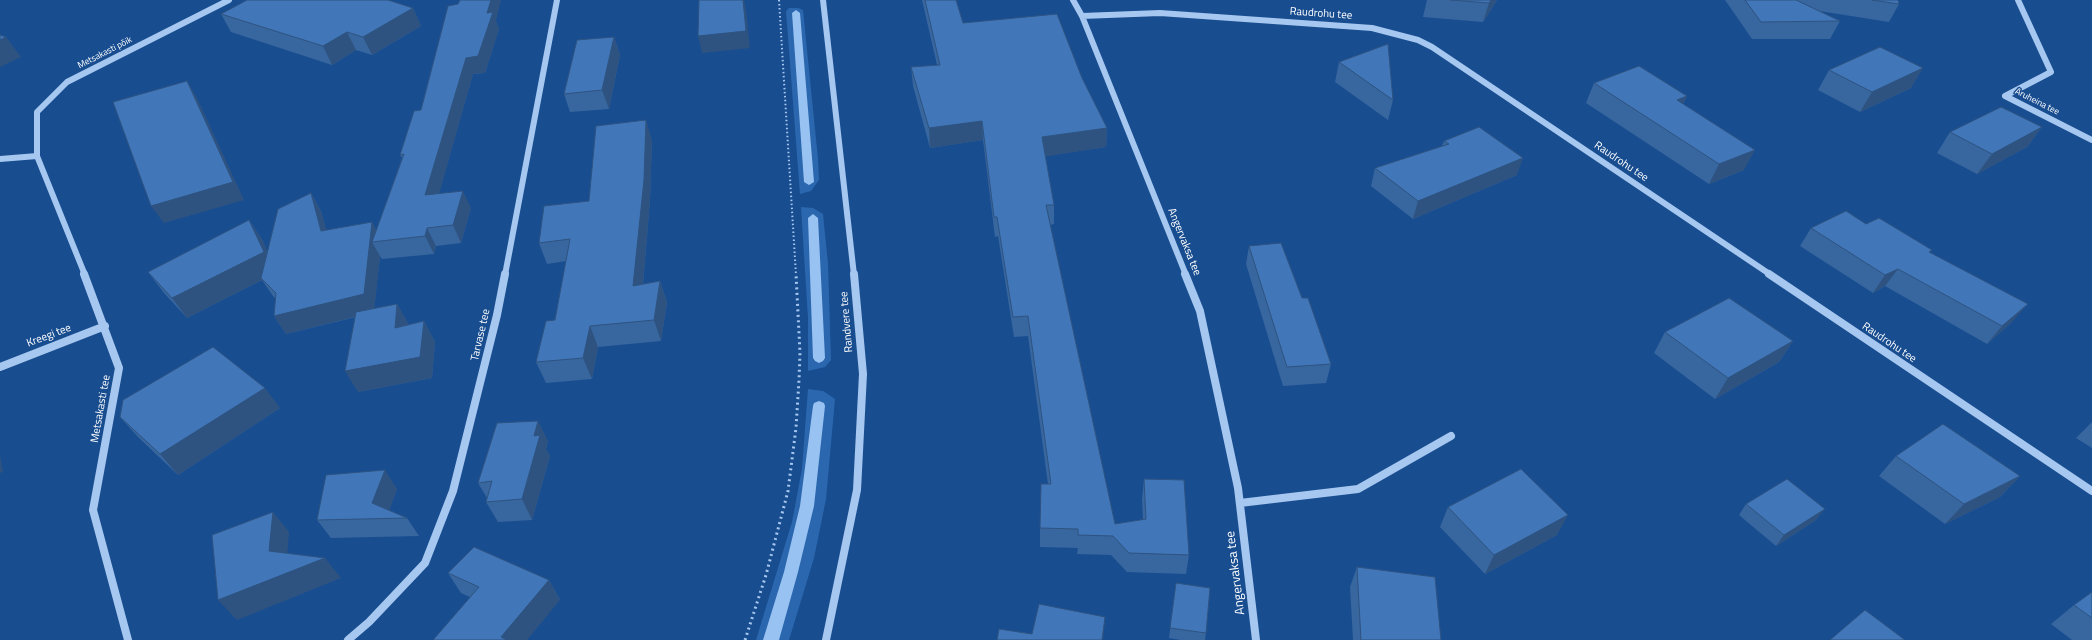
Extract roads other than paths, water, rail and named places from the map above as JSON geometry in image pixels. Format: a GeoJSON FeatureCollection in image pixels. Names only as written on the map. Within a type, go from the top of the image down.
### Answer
{"type":"FeatureCollection","features":[{"type":"Feature","properties":{"kind":"street","name":"Metsakasti põik"},"geometry":{"type":"LineString","coordinates":[[37,156],[37,112],[67,82],[229,0]]}},
{"type":"Feature","properties":{"kind":"street","name":"Tarvase tee"},"geometry":{"type":"LineString","coordinates":[[348,640],[369,622],[425,563],[453,491],[497,315],[557,0]]}},
{"type":"Feature","properties":{"kind":"street","name":"Randvere tee"},"geometry":{"type":"LineString","coordinates":[[823,0],[846,194],[863,374],[857,490],[826,640]]}},
{"type":"Feature","properties":{"kind":"street","name":"Angervaksa tee"},"geometry":{"type":"LineString","coordinates":[[1073,0],[1082,16],[1200,311],[1240,503],[1256,640]]}},
{"type":"Feature","properties":{"kind":"street","name":"Aruheina tee"},"geometry":{"type":"LineString","coordinates":[[2018,0],[2051,72],[2004,96],[2092,140]]}},
{"type":"Feature","properties":{"kind":"street","name":"Raudrohu tee"},"geometry":{"type":"LineString","coordinates":[[1082,16],[1122,13],[1160,13],[1372,28],[1401,34],[1432,47],[2092,491]]}},
{"type":"Feature","properties":{"kind":"street"},"geometry":{"type":"LineString","coordinates":[[0,159],[37,156]]}},
{"type":"Feature","properties":{"kind":"street","name":"Metsakasti tee"},"geometry":{"type":"LineString","coordinates":[[37,156],[105,326],[119,368],[93,510],[128,640]]}},
{"type":"Feature","properties":{"kind":"street","name":"Kreegi tee"},"geometry":{"type":"LineString","coordinates":[[0,367],[105,326]]}},
{"type":"Feature","properties":{"kind":"street"},"geometry":{"type":"LineString","coordinates":[[1240,503],[1358,489],[1450,436]]}},
{"type":"Feature","properties":{"kind":"waterway"},"geometry":{"type":"LineString","coordinates":[[796,13],[809,182]]}},
{"type":"Feature","properties":{"kind":"waterway"},"geometry":{"type":"LineString","coordinates":[[813,218],[819,358]]}},
{"type":"Feature","properties":{"kind":"waterway"},"geometry":{"type":"LineString","coordinates":[[771,640],[791,572],[807,506],[819,406]]}}]}
